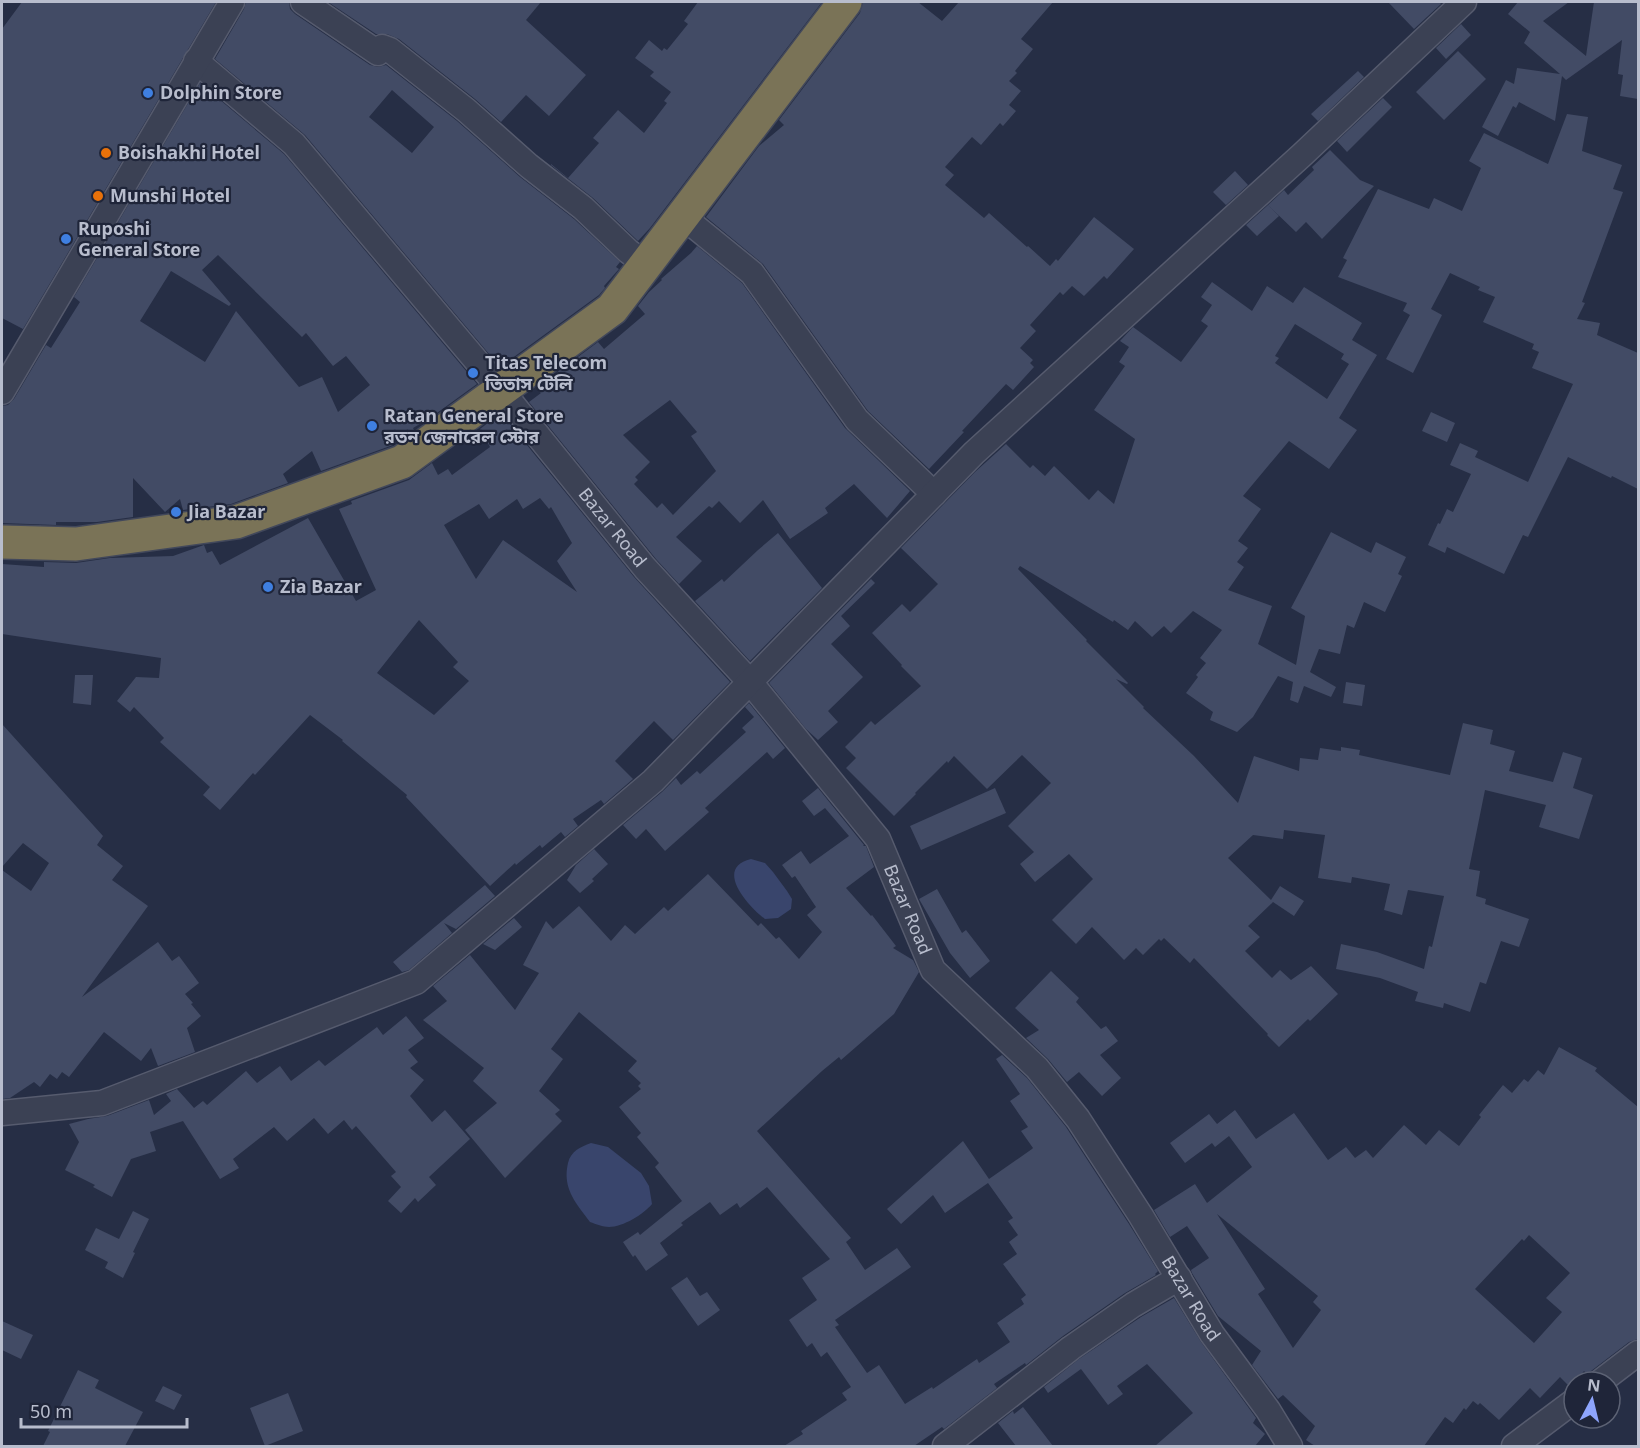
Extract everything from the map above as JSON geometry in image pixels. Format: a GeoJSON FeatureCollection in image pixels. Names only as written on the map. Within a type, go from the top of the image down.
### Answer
{"type":"FeatureCollection","features":[{"type":"Feature","properties":{"kind":"highway"},"geometry":{"type":"LineString","coordinates":[[2,542],[76,544],[236,522],[402,462],[612,309],[845,2]]}},
{"type":"Feature","properties":{"kind":"street"},"geometry":{"type":"LineString","coordinates":[[2,392],[232,2]]}},
{"type":"Feature","properties":{"kind":"street"},"geometry":{"type":"LineString","coordinates":[[303,2],[378,53],[382,47],[390,50],[583,208],[645,264]]}},
{"type":"Feature","properties":{"kind":"street"},"geometry":{"type":"LineString","coordinates":[[2,1113],[102,1103],[416,982],[653,781],[974,453],[1303,154],[1464,2]]}},
{"type":"Feature","properties":{"kind":"street","name":"Bazar Road"},"geometry":{"type":"LineString","coordinates":[[196,61],[294,144],[501,390],[645,568],[750,682],[878,839],[933,970],[1037,1068],[1078,1119],[1212,1334],[1268,1410],[1290,1446]]}},
{"type":"Feature","properties":{"kind":"street"},"geometry":{"type":"LineString","coordinates":[[682,216],[752,273],[857,420],[934,494]]}},
{"type":"Feature","properties":{"kind":"street"},"geometry":{"type":"LineString","coordinates":[[945,1446],[1071,1348],[1133,1305],[1179,1278]]}},
{"type":"Feature","properties":{"kind":"street"},"geometry":{"type":"LineString","coordinates":[[1616,1370],[1638,1353]]}},
{"type":"Feature","properties":{"kind":"street"},"geometry":{"type":"LineString","coordinates":[[1514,1446],[1562,1410]]}},
{"type":"Feature","properties":{"kind":"water"},"geometry":{"type":"Polygon","coordinates":[[[751,859],[765,863],[792,899],[791,909],[778,918],[765,919],[751,906],[738,888],[735,870],[740,864],[751,859]]]}},
{"type":"Feature","properties":{"kind":"water"},"geometry":{"type":"Polygon","coordinates":[[[591,1143],[608,1147],[641,1173],[649,1186],[652,1204],[639,1216],[615,1226],[602,1226],[590,1222],[571,1195],[567,1181],[569,1159],[576,1150],[591,1143]]]}},
{"type":"Feature","properties":{"kind":"building"},"geometry":{"type":"Polygon","coordinates":[[[22,2],[216,2],[23,329],[2,318],[2,29],[22,2]]]}},
{"type":"Feature","properties":{"kind":"building"},"geometry":{"type":"Polygon","coordinates":[[[246,2],[289,2],[290,9],[295,14],[370,65],[378,67],[386,65],[574,219],[620,262],[616,267],[619,269],[599,295],[500,367],[305,135],[215,59],[246,2]],[[392,90],[369,117],[412,153],[434,127],[392,90]]]}},
{"type":"Feature","properties":{"kind":"building"},"geometry":{"type":"Polygon","coordinates":[[[328,2],[541,2],[526,20],[586,75],[549,116],[526,95],[501,122],[399,39],[387,34],[376,34],[328,2]]]}},
{"type":"Feature","properties":{"kind":"building"},"geometry":{"type":"Polygon","coordinates":[[[698,2],[822,2],[638,241],[593,198],[551,165],[551,164],[568,178],[599,143],[593,138],[618,110],[644,133],[667,103],[664,101],[671,92],[650,76],[654,72],[635,58],[649,40],[662,51],[664,48],[667,50],[688,24],[684,21],[698,2]]]}},
{"type":"Feature","properties":{"kind":"building"},"geometry":{"type":"Polygon","coordinates":[[[863,2],[918,2],[942,21],[959,2],[1053,2],[1021,39],[1033,49],[1009,81],[1021,91],[1009,105],[1016,111],[1003,126],[1000,123],[981,145],[972,137],[945,167],[954,175],[945,185],[984,218],[989,213],[1050,266],[1056,259],[1058,261],[1094,217],[1134,249],[1107,279],[1104,276],[1084,296],[1072,286],[1063,295],[1060,292],[1030,325],[1036,331],[1020,348],[1033,360],[1030,363],[1034,367],[1013,390],[1006,384],[929,469],[868,411],[763,264],[706,217],[759,146],[784,125],[779,120],[860,13],[863,2]]]}},
{"type":"Feature","properties":{"kind":"building"},"geometry":{"type":"Polygon","coordinates":[[[1388,2],[1439,2],[1441,4],[1414,29],[1388,2]]]}},
{"type":"Feature","properties":{"kind":"building"},"geometry":{"type":"Polygon","coordinates":[[[1518,2],[1569,2],[1543,21],[1586,56],[1594,2],[1638,2],[1638,99],[1620,96],[1623,75],[1618,74],[1622,40],[1566,80],[1562,76],[1555,121],[1519,102],[1516,108],[1513,106],[1498,136],[1482,127],[1506,80],[1514,84],[1517,68],[1560,74],[1524,43],[1530,32],[1508,14],[1518,2]]]}},
{"type":"Feature","properties":{"kind":"building"},"geometry":{"type":"Polygon","coordinates":[[[1461,24],[1471,35],[1446,59],[1436,48],[1461,24]]]}},
{"type":"Feature","properties":{"kind":"building"},"geometry":{"type":"Polygon","coordinates":[[[1458,51],[1486,79],[1444,120],[1416,92],[1458,51]]]}},
{"type":"Feature","properties":{"kind":"building"},"geometry":{"type":"Polygon","coordinates":[[[1358,71],[1364,77],[1318,121],[1311,114],[1358,71]]]}},
{"type":"Feature","properties":{"kind":"building"},"geometry":{"type":"Polygon","coordinates":[[[200,83],[284,154],[477,384],[413,428],[414,430],[393,445],[321,471],[312,451],[283,474],[288,483],[231,504],[183,510],[180,499],[165,512],[133,478],[133,517],[97,522],[56,522],[56,525],[2,523],[2,406],[8,405],[14,399],[46,345],[51,348],[80,302],[74,297],[200,83]],[[218,255],[202,270],[231,304],[229,306],[171,271],[140,321],[205,362],[236,311],[299,387],[322,377],[338,412],[370,385],[346,356],[333,366],[306,333],[302,337],[218,255]]]}},
{"type":"Feature","properties":{"kind":"building"},"geometry":{"type":"Polygon","coordinates":[[[1383,98],[1392,107],[1347,152],[1337,141],[1383,98]]]}},
{"type":"Feature","properties":{"kind":"building"},"geometry":{"type":"Polygon","coordinates":[[[1567,114],[1588,117],[1582,151],[1622,165],[1613,189],[1623,192],[1582,302],[1585,303],[1577,319],[1600,323],[1597,335],[1638,353],[1638,489],[1568,457],[1528,537],[1523,535],[1504,574],[1447,547],[1445,553],[1428,545],[1447,509],[1453,512],[1471,474],[1450,465],[1460,443],[1478,451],[1475,457],[1528,482],[1573,384],[1532,368],[1539,352],[1532,349],[1534,344],[1483,322],[1495,297],[1478,290],[1480,287],[1450,273],[1431,309],[1442,315],[1413,373],[1386,359],[1410,315],[1403,311],[1407,303],[1338,277],[1347,260],[1343,258],[1378,189],[1429,209],[1434,198],[1462,211],[1481,168],[1469,161],[1484,133],[1548,164],[1567,114]]]}},
{"type":"Feature","properties":{"kind":"building"},"geometry":{"type":"Polygon","coordinates":[[[1330,150],[1360,180],[1374,186],[1322,239],[1306,222],[1296,232],[1268,205],[1284,190],[1288,195],[1314,170],[1312,167],[1330,150]]]}},
{"type":"Feature","properties":{"kind":"building"},"geometry":{"type":"Polygon","coordinates":[[[1235,171],[1248,185],[1226,205],[1213,192],[1235,171]]]}},
{"type":"Feature","properties":{"kind":"building"},"geometry":{"type":"Polygon","coordinates":[[[1268,205],[1279,216],[1257,236],[1246,225],[1268,205]]]}},
{"type":"Feature","properties":{"kind":"building"},"geometry":{"type":"Polygon","coordinates":[[[697,246],[742,283],[845,428],[910,491],[887,518],[854,484],[825,508],[828,513],[790,539],[763,500],[740,523],[719,501],[712,508],[709,506],[676,537],[702,561],[679,584],[656,559],[529,402],[541,393],[536,388],[598,342],[604,349],[645,314],[638,306],[661,279],[697,246]],[[670,400],[623,435],[650,462],[635,477],[638,480],[634,484],[657,508],[662,503],[673,515],[716,471],[691,436],[697,432],[670,400]]]}},
{"type":"Feature","properties":{"kind":"building"},"geometry":{"type":"Polygon","coordinates":[[[1212,282],[1252,311],[1267,286],[1293,303],[1304,287],[1362,323],[1352,340],[1377,355],[1339,418],[1357,430],[1329,469],[1289,441],[1243,496],[1261,509],[1238,541],[1248,548],[1237,562],[1244,567],[1228,590],[1272,606],[1258,644],[1296,665],[1305,616],[1291,608],[1331,532],[1371,553],[1376,542],[1406,557],[1398,574],[1402,576],[1385,612],[1364,602],[1354,628],[1347,625],[1340,654],[1319,649],[1310,672],[1336,687],[1331,697],[1304,686],[1298,703],[1290,700],[1293,682],[1278,676],[1253,717],[1237,732],[1210,720],[1213,712],[1186,693],[1206,663],[1200,658],[1222,630],[1193,611],[1171,633],[1164,626],[1152,637],[1135,621],[1128,630],[1020,566],[1018,569],[1128,683],[1116,679],[1143,708],[1194,756],[1238,803],[1254,756],[1299,771],[1300,758],[1318,760],[1320,748],[1341,751],[1341,747],[1360,750],[1359,755],[1450,775],[1463,723],[1493,730],[1490,744],[1515,751],[1509,771],[1553,782],[1563,752],[1582,758],[1573,788],[1593,795],[1579,839],[1539,827],[1546,805],[1485,790],[1469,869],[1480,871],[1476,896],[1486,899],[1485,904],[1529,919],[1519,947],[1501,941],[1486,984],[1480,982],[1470,1012],[1444,1003],[1443,1008],[1415,1001],[1418,992],[1380,978],[1336,969],[1341,944],[1377,952],[1424,969],[1429,946],[1432,947],[1444,896],[1408,890],[1402,915],[1384,910],[1390,884],[1352,877],[1351,883],[1318,878],[1325,835],[1284,830],[1283,839],[1253,835],[1228,858],[1271,900],[1280,886],[1304,901],[1294,916],[1273,902],[1248,926],[1260,937],[1245,951],[1272,978],[1280,970],[1291,980],[1311,966],[1338,994],[1279,1047],[1194,958],[1190,963],[1164,938],[1161,941],[1159,939],[1143,955],[1136,948],[1124,960],[1092,927],[1076,944],[1052,920],[1093,879],[1069,854],[1035,882],[1020,864],[1034,852],[1008,826],[1051,783],[1022,755],[987,789],[954,756],[894,816],[846,768],[856,758],[845,747],[871,721],[875,725],[921,686],[872,633],[902,604],[910,612],[938,584],[901,548],[975,472],[1006,444],[1030,468],[1033,465],[1045,476],[1054,466],[1089,500],[1098,490],[1114,504],[1135,439],[1094,410],[1125,366],[1119,362],[1129,347],[1120,341],[1133,327],[1181,362],[1208,326],[1201,321],[1212,305],[1201,297],[1212,282]],[[1295,324],[1275,356],[1279,358],[1275,363],[1327,399],[1349,364],[1341,359],[1344,354],[1295,324]]]}},
{"type":"Feature","properties":{"kind":"building"},"geometry":{"type":"Polygon","coordinates":[[[1431,412],[1455,423],[1447,442],[1422,431],[1431,412]]]}},
{"type":"Feature","properties":{"kind":"building"},"geometry":{"type":"Polygon","coordinates":[[[501,413],[634,577],[730,682],[673,740],[654,721],[615,761],[633,779],[604,804],[601,800],[573,819],[578,826],[565,837],[561,832],[542,848],[540,845],[516,865],[515,863],[490,886],[406,797],[407,795],[310,715],[220,810],[203,795],[210,787],[160,742],[164,738],[134,707],[130,712],[117,701],[136,677],[159,678],[161,658],[2,634],[2,564],[44,567],[44,562],[76,563],[110,558],[173,556],[204,545],[207,553],[212,551],[220,565],[308,518],[356,601],[376,590],[339,509],[352,504],[351,501],[409,480],[432,463],[438,475],[448,469],[452,475],[490,447],[480,429],[501,413]],[[540,498],[523,509],[517,499],[489,519],[479,504],[444,525],[476,579],[503,540],[577,592],[557,561],[572,543],[551,507],[549,509],[540,498]],[[419,620],[377,673],[434,715],[469,681],[453,667],[458,662],[419,620]]]}},
{"type":"Feature","properties":{"kind":"building"},"geometry":{"type":"Polygon","coordinates":[[[778,533],[822,588],[750,661],[695,601],[722,579],[724,582],[778,533]]]}},
{"type":"Feature","properties":{"kind":"building"},"geometry":{"type":"Polygon","coordinates":[[[871,579],[875,583],[841,616],[850,626],[831,644],[863,677],[828,711],[838,722],[818,740],[806,729],[769,683],[871,579]]]}},
{"type":"Feature","properties":{"kind":"building"},"geometry":{"type":"Polygon","coordinates":[[[75,675],[93,675],[91,705],[73,703],[75,675]]]}},
{"type":"Feature","properties":{"kind":"building"},"geometry":{"type":"Polygon","coordinates":[[[1346,682],[1365,685],[1362,706],[1343,703],[1346,682]]]}},
{"type":"Feature","properties":{"kind":"building"},"geometry":{"type":"Polygon","coordinates":[[[749,703],[785,748],[773,759],[767,752],[705,808],[709,812],[665,851],[646,829],[636,839],[623,825],[676,778],[681,785],[697,771],[700,774],[746,732],[742,728],[754,717],[745,707],[749,703]]]}},
{"type":"Feature","properties":{"kind":"building"},"geometry":{"type":"Polygon","coordinates":[[[2,724],[103,836],[97,845],[123,866],[112,880],[148,906],[82,997],[158,942],[172,961],[179,956],[199,983],[185,994],[201,1016],[187,1028],[195,1052],[158,1066],[151,1048],[141,1061],[104,1032],[69,1077],[62,1072],[57,1079],[50,1074],[40,1087],[34,1082],[10,1098],[2,1099],[2,870],[31,891],[49,863],[23,843],[2,867],[2,724]]]}},
{"type":"Feature","properties":{"kind":"building"},"geometry":{"type":"Polygon","coordinates":[[[818,788],[863,846],[866,846],[874,867],[846,888],[872,915],[896,946],[893,948],[913,960],[919,972],[894,1014],[841,1060],[839,1057],[822,1071],[757,1131],[851,1238],[846,1242],[865,1270],[897,1248],[911,1267],[835,1320],[839,1325],[835,1327],[867,1373],[879,1365],[905,1404],[932,1387],[933,1389],[977,1359],[979,1363],[1010,1342],[997,1323],[1024,1304],[1021,1299],[1026,1295],[1003,1264],[1017,1254],[1009,1242],[1018,1235],[1008,1221],[1013,1218],[988,1183],[945,1213],[933,1195],[901,1224],[887,1209],[963,1141],[989,1179],[1033,1148],[1021,1131],[1028,1127],[1010,1101],[1020,1094],[996,1059],[1002,1055],[1027,1078],[1066,1127],[1158,1271],[1156,1275],[1125,1293],[1063,1336],[1026,1365],[1025,1363],[994,1384],[997,1388],[944,1429],[942,1427],[914,1446],[784,1446],[803,1434],[801,1431],[847,1400],[842,1393],[851,1387],[827,1352],[821,1357],[812,1343],[807,1347],[789,1320],[817,1300],[802,1278],[830,1259],[767,1187],[740,1208],[737,1203],[720,1215],[710,1202],[681,1223],[683,1225],[660,1243],[668,1255],[646,1271],[635,1255],[633,1257],[623,1242],[638,1232],[640,1235],[682,1201],[655,1167],[659,1163],[637,1137],[641,1133],[619,1107],[641,1089],[638,1086],[641,1083],[628,1071],[637,1061],[579,1012],[551,1049],[563,1059],[539,1091],[560,1110],[555,1114],[562,1121],[505,1178],[465,1130],[497,1103],[473,1081],[484,1068],[423,1020],[447,1001],[433,986],[470,955],[515,1010],[539,973],[523,965],[546,921],[553,929],[579,906],[611,941],[625,925],[635,934],[664,907],[668,911],[708,874],[758,926],[761,923],[776,939],[779,937],[799,959],[822,932],[807,915],[816,907],[795,876],[792,878],[782,865],[801,851],[810,864],[849,836],[825,808],[814,816],[802,801],[818,788]]]}},
{"type":"Feature","properties":{"kind":"building"},"geometry":{"type":"Polygon","coordinates":[[[995,788],[1006,813],[921,850],[910,826],[995,788]]]}},
{"type":"Feature","properties":{"kind":"building"},"geometry":{"type":"Polygon","coordinates":[[[594,849],[608,864],[580,893],[567,880],[576,865],[594,849]]]}},
{"type":"Feature","properties":{"kind":"building"},"geometry":{"type":"Polygon","coordinates":[[[485,885],[495,896],[456,929],[444,923],[452,933],[409,970],[402,972],[393,962],[485,885]]]}},
{"type":"Feature","properties":{"kind":"building"},"geometry":{"type":"Polygon","coordinates":[[[937,889],[962,933],[966,930],[990,961],[970,978],[950,953],[919,899],[937,889]]]}},
{"type":"Feature","properties":{"kind":"building"},"geometry":{"type":"Polygon","coordinates":[[[514,918],[522,927],[495,950],[483,944],[514,918]]]}},
{"type":"Feature","properties":{"kind":"building"},"geometry":{"type":"Polygon","coordinates":[[[1051,971],[1079,998],[1076,1002],[1101,1029],[1106,1026],[1118,1041],[1100,1055],[1121,1078],[1102,1096],[1079,1072],[1067,1082],[1026,1038],[1039,1030],[1015,1008],[1051,971]]]}},
{"type":"Feature","properties":{"kind":"building"},"geometry":{"type":"Polygon","coordinates":[[[406,1016],[424,1038],[408,1050],[418,1062],[410,1068],[424,1080],[410,1096],[432,1122],[445,1110],[470,1139],[429,1177],[436,1185],[418,1202],[415,1198],[401,1213],[388,1201],[401,1187],[391,1176],[396,1172],[356,1126],[352,1130],[344,1120],[328,1134],[314,1118],[287,1141],[274,1127],[233,1159],[239,1168],[220,1179],[183,1121],[150,1132],[156,1151],[131,1159],[112,1197],[93,1187],[95,1185],[65,1170],[79,1142],[69,1124],[107,1116],[149,1100],[154,1115],[171,1101],[166,1094],[177,1089],[194,1108],[203,1101],[207,1105],[246,1071],[257,1083],[280,1066],[291,1081],[319,1060],[325,1066],[377,1027],[383,1035],[406,1016]]]}},
{"type":"Feature","properties":{"kind":"building"},"geometry":{"type":"Polygon","coordinates":[[[1559,1047],[1597,1068],[1595,1071],[1638,1107],[1638,1339],[1629,1342],[1592,1370],[1562,1370],[1562,1379],[1560,1377],[1540,1398],[1530,1388],[1499,1420],[1480,1403],[1478,1405],[1473,1401],[1466,1410],[1464,1408],[1453,1423],[1445,1417],[1424,1446],[1315,1446],[1306,1440],[1315,1426],[1283,1395],[1278,1399],[1252,1365],[1261,1351],[1218,1316],[1192,1273],[1191,1270],[1209,1258],[1187,1226],[1170,1237],[1154,1210],[1195,1184],[1207,1203],[1252,1167],[1229,1136],[1215,1147],[1212,1143],[1185,1163],[1170,1143],[1209,1114],[1217,1124],[1235,1110],[1256,1139],[1294,1113],[1328,1160],[1346,1147],[1355,1158],[1366,1150],[1373,1158],[1404,1125],[1426,1145],[1439,1130],[1459,1146],[1481,1117],[1479,1115],[1503,1085],[1512,1093],[1524,1079],[1528,1082],[1538,1070],[1544,1075],[1559,1047]],[[1217,1214],[1265,1289],[1258,1294],[1293,1348],[1321,1310],[1313,1302],[1318,1296],[1217,1214]],[[1529,1235],[1524,1241],[1522,1239],[1475,1289],[1534,1343],[1562,1312],[1546,1298],[1570,1273],[1529,1235]]]}},
{"type":"Feature","properties":{"kind":"building"},"geometry":{"type":"Polygon","coordinates":[[[133,1211],[149,1219],[123,1278],[105,1268],[108,1262],[85,1250],[96,1228],[119,1239],[133,1211]]]}},
{"type":"Feature","properties":{"kind":"building"},"geometry":{"type":"Polygon","coordinates":[[[687,1277],[700,1296],[707,1292],[720,1310],[698,1326],[671,1288],[687,1277]]]}},
{"type":"Feature","properties":{"kind":"building"},"geometry":{"type":"Polygon","coordinates":[[[1174,1298],[1201,1342],[1256,1418],[1253,1423],[1265,1434],[1255,1446],[1155,1446],[1193,1413],[1147,1364],[1117,1386],[1123,1394],[1108,1405],[1081,1369],[1048,1393],[1044,1387],[1079,1359],[1141,1317],[1174,1298]]]}},
{"type":"Feature","properties":{"kind":"building"},"geometry":{"type":"Polygon","coordinates":[[[2,1321],[33,1335],[21,1359],[2,1350],[2,1321]]]}},
{"type":"Feature","properties":{"kind":"building"},"geometry":{"type":"Polygon","coordinates":[[[78,1370],[99,1380],[95,1388],[143,1412],[125,1446],[43,1446],[78,1370]]]}},
{"type":"Feature","properties":{"kind":"building"},"geometry":{"type":"Polygon","coordinates":[[[163,1386],[182,1395],[174,1410],[155,1401],[163,1386]]]}},
{"type":"Feature","properties":{"kind":"building"},"geometry":{"type":"Polygon","coordinates":[[[288,1393],[303,1431],[265,1446],[250,1408],[288,1393]]]}},
{"type":"Feature","properties":{"kind":"building"},"geometry":{"type":"Polygon","coordinates":[[[1023,1407],[1053,1446],[1016,1446],[998,1423],[1013,1411],[1014,1414],[1023,1407]]]}},
{"type":"Feature","properties":{"kind":"place","name":"Dolphin Store"},"geometry":{"type":"Point","coordinates":[148,93]}},
{"type":"Feature","properties":{"kind":"place","name":"Boishakhi Hotel"},"geometry":{"type":"Point","coordinates":[106,153]}},
{"type":"Feature","properties":{"kind":"place","name":"Munshi Hotel"},"geometry":{"type":"Point","coordinates":[98,196]}},
{"type":"Feature","properties":{"kind":"place","name":"Ruposhi General Store"},"geometry":{"type":"Point","coordinates":[66,239]}},
{"type":"Feature","properties":{"kind":"place","name":"Titas Telecom তিতাস টেলি"},"geometry":{"type":"Point","coordinates":[473,373]}},
{"type":"Feature","properties":{"kind":"place","name":"Ratan General Store রতন জেনারেল স্টোর"},"geometry":{"type":"Point","coordinates":[372,426]}},
{"type":"Feature","properties":{"kind":"place","name":"Jia Bazar"},"geometry":{"type":"Point","coordinates":[176,512]}},
{"type":"Feature","properties":{"kind":"place","name":"Zia Bazar"},"geometry":{"type":"Point","coordinates":[268,587]}}]}
